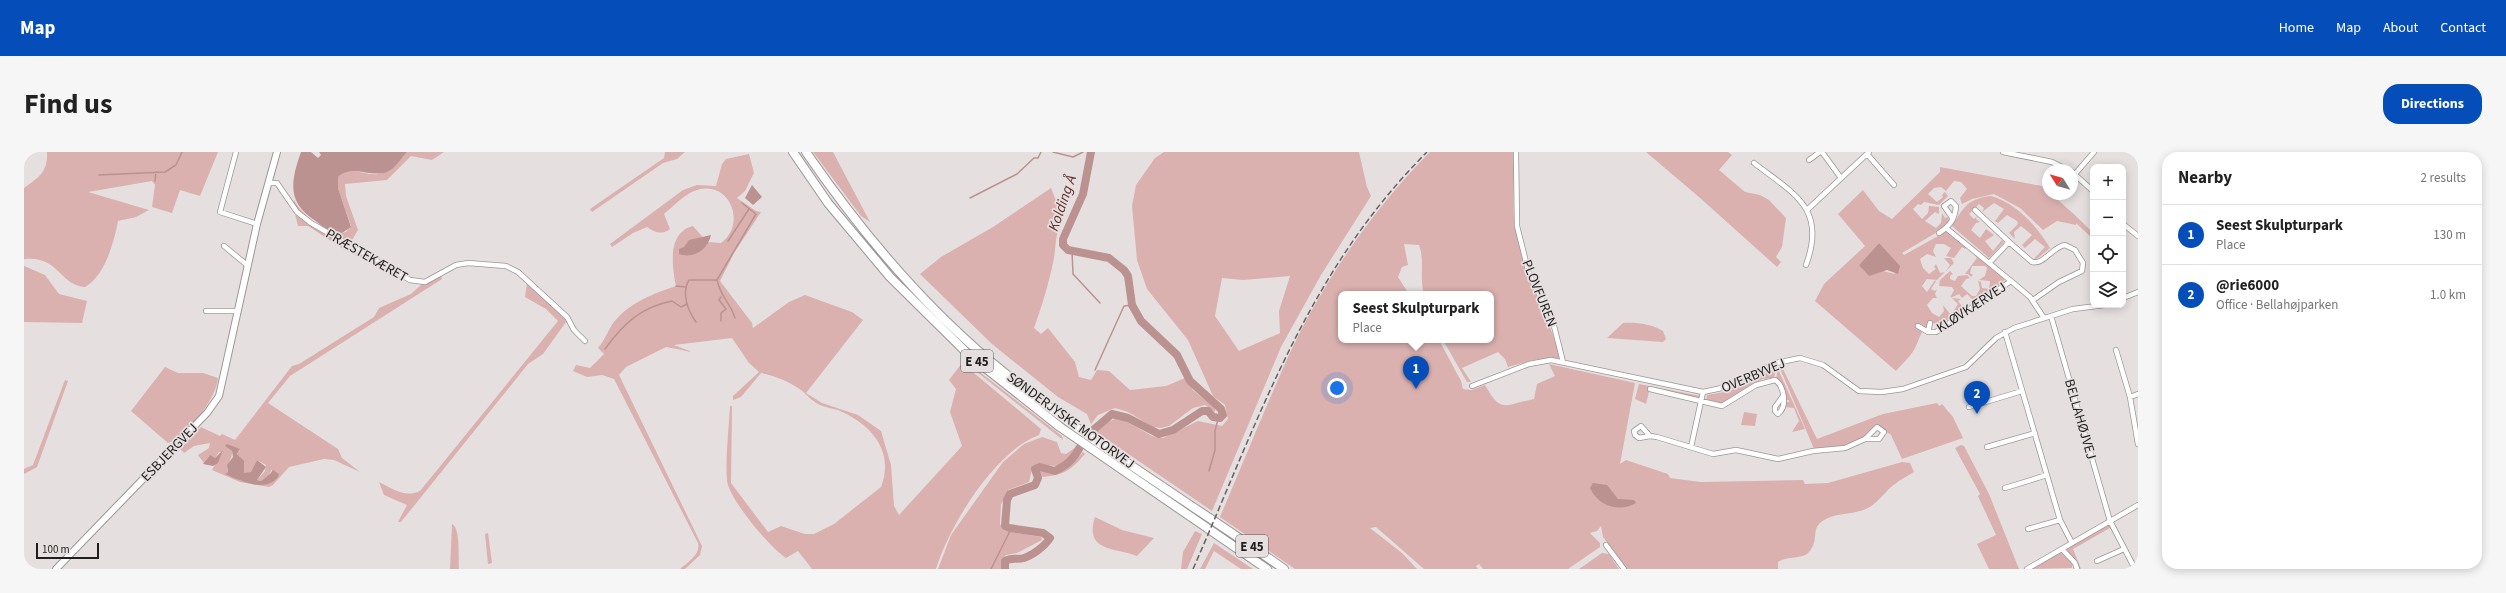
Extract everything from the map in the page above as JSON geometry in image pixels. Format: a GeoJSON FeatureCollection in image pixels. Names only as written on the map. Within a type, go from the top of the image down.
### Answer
{"type":"FeatureCollection","features":[{"type":"Feature","properties":{"kind":"highway","name":"SØNDERJYSKE MOTORVEJ"},"geometry":{"type":"LineString","coordinates":[[792,152],[828,203],[886,272],[969,354],[1060,427],[1267,569]]}},
{"type":"Feature","properties":{"kind":"highway","name":"SØNDERJYSKE MOTORVEJ"},"geometry":{"type":"LineString","coordinates":[[806,152],[844,206],[894,268],[951,326],[1006,374],[1095,440],[1284,569]]}},
{"type":"Feature","properties":{"kind":"main road","name":"ESBJERGVEJ"},"geometry":{"type":"LineString","coordinates":[[56,569],[213,405],[223,385],[257,224],[277,152]]}},
{"type":"Feature","properties":{"kind":"street"},"geometry":{"type":"LineString","coordinates":[[236,152],[220,212],[257,224]]}},
{"type":"Feature","properties":{"kind":"street","name":"PLOVFUREN"},"geometry":{"type":"LineString","coordinates":[[1516,152],[1517,226],[1529,274],[1553,322],[1564,362]]}},
{"type":"Feature","properties":{"kind":"street"},"geometry":{"type":"LineString","coordinates":[[1809,160],[1821,152],[1841,178]]}},
{"type":"Feature","properties":{"kind":"street"},"geometry":{"type":"LineString","coordinates":[[2003,152],[2027,154],[2056,164]]}},
{"type":"Feature","properties":{"kind":"street"},"geometry":{"type":"LineString","coordinates":[[2078,168],[2094,152]]}},
{"type":"Feature","properties":{"kind":"street"},"geometry":{"type":"LineString","coordinates":[[1808,210],[1868,153],[1894,185]]}},
{"type":"Feature","properties":{"kind":"street"},"geometry":{"type":"LineString","coordinates":[[1754,164],[1800,200],[1808,210],[1814,236],[1806,265]]}},
{"type":"Feature","properties":{"kind":"street","name":"PRÆSTEKÆRET"},"geometry":{"type":"LineString","coordinates":[[271,174],[301,216],[410,280],[425,282],[456,265],[468,263],[499,264],[518,272],[567,316],[574,330],[585,342]]}},
{"type":"Feature","properties":{"kind":"street"},"geometry":{"type":"LineString","coordinates":[[2078,178],[2090,188]]}},
{"type":"Feature","properties":{"kind":"street"},"geometry":{"type":"LineString","coordinates":[[268,182],[277,183]]}},
{"type":"Feature","properties":{"kind":"street"},"geometry":{"type":"LineString","coordinates":[[1975,210],[2032,262],[2040,262],[2053,250],[2065,245],[2075,250],[2083,263],[2082,271],[2059,282],[2033,300]]}},
{"type":"Feature","properties":{"kind":"street"},"geometry":{"type":"LineString","coordinates":[[1939,232],[1946,228],[1953,218]]}},
{"type":"Feature","properties":{"kind":"street"},"geometry":{"type":"LineString","coordinates":[[2126,226],[2138,236]]}},
{"type":"Feature","properties":{"kind":"street"},"geometry":{"type":"LineString","coordinates":[[1946,228],[1990,262],[2011,281]]}},
{"type":"Feature","properties":{"kind":"street"},"geometry":{"type":"LineString","coordinates":[[1990,262],[2009,242]]}},
{"type":"Feature","properties":{"kind":"street"},"geometry":{"type":"LineString","coordinates":[[224,246],[243,264],[248,265]]}},
{"type":"Feature","properties":{"kind":"street","name":"KLØVKÆRVEJ"},"geometry":{"type":"LineString","coordinates":[[1918,326],[1928,332],[1936,332],[2011,281],[2033,300],[2044,318]]}},
{"type":"Feature","properties":{"kind":"street"},"geometry":{"type":"LineString","coordinates":[[2126,297],[2138,292]]}},
{"type":"Feature","properties":{"kind":"street","name":"OVERBYVEJ"},"geometry":{"type":"LineString","coordinates":[[1472,386],[1536,361],[1564,362],[1703,392],[1731,386],[1776,363],[1800,358],[1823,365],[1859,391],[1882,392],[1903,389],[1966,367],[2005,332],[2073,309],[2090,307]]}},
{"type":"Feature","properties":{"kind":"street"},"geometry":{"type":"LineString","coordinates":[[206,311],[238,311]]}},
{"type":"Feature","properties":{"kind":"street","name":"BELLAHØJVEJ"},"geometry":{"type":"LineString","coordinates":[[2051,316],[2110,521],[2135,569]]}},
{"type":"Feature","properties":{"kind":"street","name":"KLØVKÆRVEJ"},"geometry":{"type":"LineString","coordinates":[[1928,332],[1930,323]]}},
{"type":"Feature","properties":{"kind":"street"},"geometry":{"type":"LineString","coordinates":[[2005,332],[2060,520],[2072,543]]}},
{"type":"Feature","properties":{"kind":"street"},"geometry":{"type":"LineString","coordinates":[[2116,350],[2130,397],[2138,444]]}},
{"type":"Feature","properties":{"kind":"street"},"geometry":{"type":"LineString","coordinates":[[1650,389],[1722,406],[1756,385],[1770,379],[1778,382],[1783,396]]}},
{"type":"Feature","properties":{"kind":"street"},"geometry":{"type":"LineString","coordinates":[[1969,407],[2022,391]]}},
{"type":"Feature","properties":{"kind":"street"},"geometry":{"type":"LineString","coordinates":[[1691,447],[1703,392]]}},
{"type":"Feature","properties":{"kind":"street"},"geometry":{"type":"LineString","coordinates":[[2130,397],[2138,394]]}},
{"type":"Feature","properties":{"kind":"street"},"geometry":{"type":"LineString","coordinates":[[1986,447],[2035,434]]}},
{"type":"Feature","properties":{"kind":"street"},"geometry":{"type":"LineString","coordinates":[[1650,436],[1713,454],[1742,451],[1778,459],[1813,451],[1839,450],[1865,439]]}},
{"type":"Feature","properties":{"kind":"street"},"geometry":{"type":"LineString","coordinates":[[2005,488],[2047,475]]}},
{"type":"Feature","properties":{"kind":"street"},"geometry":{"type":"LineString","coordinates":[[2027,569],[2110,521],[2138,507]]}},
{"type":"Feature","properties":{"kind":"street"},"geometry":{"type":"LineString","coordinates":[[2028,529],[2060,520]]}},
{"type":"Feature","properties":{"kind":"street"},"geometry":{"type":"LineString","coordinates":[[1606,545],[1624,569]]}},
{"type":"Feature","properties":{"kind":"street"},"geometry":{"type":"LineString","coordinates":[[2062,549],[2076,569]]}},
{"type":"Feature","properties":{"kind":"street"},"geometry":{"type":"LineString","coordinates":[[2097,561],[2124,549]]}},
{"type":"Feature","properties":{"kind":"shaded area"},"geometry":{"type":"Polygon","coordinates":[[[47,152],[218,152],[200,196],[180,190],[172,213],[152,207],[155,185],[152,181],[88,192],[149,210],[136,217],[118,221],[108,258],[98,275],[85,287],[76,285],[69,281],[45,261],[24,259],[24,188],[42,173],[46,165],[47,152]]]}},
{"type":"Feature","properties":{"kind":"shaded area"},"geometry":{"type":"Polygon","coordinates":[[[301,152],[311,152],[318,158],[321,155],[319,152],[407,152],[396,165],[387,172],[375,173],[355,171],[343,173],[338,177],[338,188],[351,227],[342,233],[338,233],[322,226],[307,215],[296,200],[293,183],[301,152]]]}},
{"type":"Feature","properties":{"kind":"shaded area"},"geometry":{"type":"Polygon","coordinates":[[[407,152],[444,152],[432,160],[411,156],[387,180],[345,184],[346,196],[358,230],[352,240],[365,252],[317,225],[300,211],[293,203],[294,200],[309,218],[324,228],[332,232],[346,232],[351,226],[338,188],[338,177],[352,171],[373,174],[383,173],[391,169],[407,152]]]}},
{"type":"Feature","properties":{"kind":"shaded area"},"geometry":{"type":"Polygon","coordinates":[[[665,152],[685,152],[677,159],[663,163],[592,212],[590,209],[664,158],[665,152]]]}},
{"type":"Feature","properties":{"kind":"shaded area"},"geometry":{"type":"Polygon","coordinates":[[[813,152],[833,152],[870,222],[861,216],[813,152]]]}},
{"type":"Feature","properties":{"kind":"shaded area"},"geometry":{"type":"Polygon","coordinates":[[[1164,152],[1359,152],[1367,187],[1371,196],[1321,275],[1281,347],[1212,511],[1096,432],[1106,423],[1119,417],[1152,436],[1163,438],[1198,421],[1222,426],[1228,419],[1225,405],[1213,396],[1188,340],[1147,289],[1137,260],[1132,206],[1136,185],[1155,158],[1164,152]],[[1290,276],[1243,280],[1222,278],[1215,316],[1239,351],[1280,333],[1279,311],[1290,276]]]}},
{"type":"Feature","properties":{"kind":"shaded area"},"geometry":{"type":"Polygon","coordinates":[[[1430,152],[1513,152],[1514,216],[1519,243],[1529,276],[1561,358],[1533,360],[1508,367],[1505,359],[1498,352],[1462,368],[1471,382],[1467,382],[1445,343],[1494,343],[1494,291],[1424,291],[1422,257],[1419,245],[1404,244],[1408,265],[1402,267],[1398,277],[1407,291],[1338,291],[1338,343],[1441,343],[1461,381],[1463,389],[1471,390],[1485,385],[1495,400],[1500,404],[1505,405],[1534,399],[1537,384],[1555,376],[1549,364],[1635,383],[1620,464],[1626,460],[1668,474],[1670,478],[1701,482],[1803,480],[1805,484],[1828,483],[1902,462],[1910,463],[1914,472],[1892,487],[1868,508],[1856,512],[1836,515],[1824,520],[1817,527],[1811,550],[1804,556],[1781,560],[1778,562],[1778,569],[1627,569],[1603,537],[1601,526],[1597,531],[1590,533],[1600,543],[1600,547],[1568,569],[1483,569],[1479,564],[1476,566],[1478,569],[1424,569],[1376,527],[1370,528],[1402,553],[1417,569],[1295,569],[1220,517],[1289,355],[1317,300],[1369,222],[1409,174],[1430,152]]]}},
{"type":"Feature","properties":{"kind":"shaded area"},"geometry":{"type":"Polygon","coordinates":[[[1646,152],[1728,152],[1732,155],[1719,170],[1745,192],[1760,195],[1769,200],[1786,218],[1782,247],[1776,257],[1781,262],[1777,267],[1699,197],[1646,152]]]}},
{"type":"Feature","properties":{"kind":"shaded area"},"geometry":{"type":"Polygon","coordinates":[[[749,154],[754,173],[745,191],[737,198],[756,211],[761,212],[734,253],[720,281],[752,323],[753,328],[789,302],[805,295],[852,312],[863,320],[806,393],[822,403],[858,415],[881,431],[891,465],[894,506],[899,515],[962,446],[950,412],[956,389],[949,380],[962,363],[1041,429],[1039,435],[1022,444],[1006,457],[976,492],[951,532],[936,569],[812,569],[798,551],[786,558],[779,553],[761,534],[734,498],[727,480],[730,406],[732,406],[731,483],[768,532],[781,526],[805,534],[814,534],[834,524],[881,487],[885,474],[885,462],[877,440],[861,423],[838,410],[818,404],[792,384],[761,373],[741,397],[733,400],[733,396],[759,372],[749,363],[732,338],[674,345],[692,352],[666,347],[626,367],[619,375],[702,546],[700,555],[685,569],[680,569],[696,554],[698,551],[698,543],[614,379],[602,375],[587,377],[573,371],[576,365],[590,368],[604,354],[598,348],[614,322],[627,309],[650,296],[676,286],[673,269],[673,251],[679,235],[693,226],[707,242],[721,243],[729,235],[733,225],[734,215],[726,197],[718,191],[709,189],[697,190],[683,197],[664,214],[670,229],[667,231],[661,233],[653,231],[647,227],[633,233],[612,247],[610,244],[683,190],[697,185],[716,186],[722,164],[726,159],[749,154]]]}},
{"type":"Feature","properties":{"kind":"shaded area"},"geometry":{"type":"Polygon","coordinates":[[[1940,167],[2042,186],[2042,200],[2058,200],[2090,230],[2090,236],[2076,223],[2076,225],[2057,221],[2043,230],[2020,208],[1994,194],[1972,199],[1962,204],[1960,198],[1967,189],[1961,182],[1954,181],[1946,191],[1941,187],[1934,188],[1928,194],[1937,202],[1943,197],[1942,195],[1945,192],[1948,196],[1939,205],[1924,202],[1921,205],[1918,204],[1913,209],[1922,219],[1928,213],[1929,206],[1939,207],[1939,214],[1935,212],[1925,221],[1936,228],[1941,223],[1942,213],[1945,218],[1948,217],[1949,222],[1934,234],[1902,253],[1904,255],[1947,231],[1967,246],[1965,249],[1962,247],[1954,258],[1946,256],[1951,248],[1944,244],[1936,244],[1933,251],[1936,257],[1927,254],[1920,259],[1923,268],[1929,274],[1936,269],[1934,267],[1936,264],[1940,273],[1945,272],[1937,280],[1927,279],[1922,286],[1927,292],[1935,280],[1936,281],[1931,289],[1935,291],[1937,289],[1935,294],[1937,298],[1933,298],[1927,305],[1932,313],[1939,317],[1944,311],[1943,305],[1951,315],[1958,304],[1952,298],[1961,299],[1958,301],[1964,309],[1972,304],[1973,305],[1942,325],[1932,323],[1928,326],[1922,332],[1911,354],[1896,371],[1815,301],[1824,284],[1865,246],[1838,214],[1863,190],[1879,211],[1892,219],[1940,172],[1940,167]],[[1879,243],[1859,265],[1895,274],[1879,243]]]}},
{"type":"Feature","properties":{"kind":"shaded area"},"geometry":{"type":"Polygon","coordinates":[[[752,185],[762,197],[753,205],[745,198],[752,185]]]}},
{"type":"Feature","properties":{"kind":"shaded area"},"geometry":{"type":"Polygon","coordinates":[[[1051,188],[1063,218],[1057,235],[1049,280],[1034,328],[1041,334],[1048,328],[1075,362],[1079,377],[1091,380],[1097,370],[1109,371],[1130,390],[1166,386],[1185,378],[1193,390],[1215,408],[1215,412],[1205,405],[1193,408],[1169,426],[1161,428],[1153,427],[1128,412],[1115,408],[1098,415],[1091,424],[1087,414],[1058,397],[992,344],[920,274],[941,257],[993,227],[1051,188]]]}},
{"type":"Feature","properties":{"kind":"shaded area"},"geometry":{"type":"Polygon","coordinates":[[[1991,196],[2009,204],[2025,216],[2050,248],[2038,258],[2033,260],[2045,247],[2035,239],[2025,248],[2022,245],[2032,235],[2021,226],[2014,232],[2015,239],[2009,233],[2018,224],[2017,221],[2007,215],[1998,223],[1995,221],[2004,209],[1994,203],[1982,212],[1984,208],[1979,204],[1969,214],[1974,219],[1977,216],[1976,219],[1980,222],[1976,223],[1971,230],[1980,238],[1986,229],[1994,235],[1985,241],[1993,251],[2002,240],[2004,242],[1989,258],[1952,226],[1967,205],[1976,199],[1991,196]]]}},
{"type":"Feature","properties":{"kind":"shaded area"},"geometry":{"type":"Polygon","coordinates":[[[295,214],[371,261],[345,250],[308,226],[298,226],[295,214]]]}},
{"type":"Feature","properties":{"kind":"shaded area"},"geometry":{"type":"Polygon","coordinates":[[[711,235],[707,245],[699,252],[689,255],[679,254],[679,249],[684,247],[689,240],[711,235]]]}},
{"type":"Feature","properties":{"kind":"shaded area"},"geometry":{"type":"Polygon","coordinates":[[[1879,243],[1900,266],[1898,274],[1887,270],[1869,276],[1859,265],[1879,243]]]}},
{"type":"Feature","properties":{"kind":"shaded area"},"geometry":{"type":"Polygon","coordinates":[[[1970,249],[2004,279],[2003,285],[1976,303],[1967,294],[1962,298],[1959,294],[1950,298],[1954,290],[1952,287],[1939,286],[1940,280],[1950,271],[1953,274],[1950,276],[1950,279],[1955,281],[1958,276],[1967,275],[1970,278],[1966,279],[1961,286],[1972,296],[1976,296],[1980,289],[1978,281],[1981,282],[1982,288],[1989,289],[1990,281],[1979,280],[1985,276],[1987,268],[1985,266],[1972,266],[1970,273],[1973,275],[1971,277],[1968,274],[1965,274],[1977,258],[1970,249]]]}},
{"type":"Feature","properties":{"kind":"shaded area"},"geometry":{"type":"Polygon","coordinates":[[[1944,258],[1951,258],[1954,263],[1945,272],[1950,265],[1944,258]]]}},
{"type":"Feature","properties":{"kind":"shaded area"},"geometry":{"type":"Polygon","coordinates":[[[24,266],[45,275],[59,294],[87,301],[82,323],[24,322],[24,266]]]}},
{"type":"Feature","properties":{"kind":"shaded area"},"geometry":{"type":"Polygon","coordinates":[[[441,276],[442,279],[290,376],[268,403],[338,449],[342,458],[360,472],[334,460],[324,459],[289,467],[273,485],[269,487],[240,482],[212,470],[222,452],[219,452],[215,458],[209,456],[204,463],[198,455],[209,448],[210,443],[194,446],[184,453],[180,449],[201,427],[220,436],[222,434],[235,440],[292,366],[299,364],[374,317],[379,308],[411,294],[422,284],[441,276]],[[234,447],[228,448],[232,451],[232,454],[227,469],[228,472],[226,474],[253,484],[265,483],[279,475],[271,470],[270,474],[261,481],[257,480],[265,471],[266,465],[257,460],[251,473],[244,473],[240,457],[237,454],[240,450],[234,447]]]}},
{"type":"Feature","properties":{"kind":"shaded area"},"geometry":{"type":"Polygon","coordinates":[[[527,283],[563,315],[566,322],[543,354],[528,364],[401,522],[398,522],[407,505],[384,495],[379,482],[399,492],[409,494],[420,491],[558,321],[546,309],[525,297],[527,283]]]}},
{"type":"Feature","properties":{"kind":"shaded area"},"geometry":{"type":"Polygon","coordinates":[[[1623,323],[1649,325],[1663,331],[1666,339],[1663,342],[1607,338],[1623,323]]]}},
{"type":"Feature","properties":{"kind":"shaded area"},"geometry":{"type":"Polygon","coordinates":[[[1781,365],[1817,439],[1883,414],[1937,403],[1939,406],[1942,404],[1953,417],[1963,438],[1902,459],[1891,435],[1878,426],[1873,428],[1864,438],[1853,444],[1833,448],[1814,449],[1779,366],[1781,365]]]}},
{"type":"Feature","properties":{"kind":"shaded area"},"geometry":{"type":"Polygon","coordinates":[[[165,367],[178,373],[203,373],[218,378],[207,406],[200,416],[176,440],[168,443],[131,411],[165,367]]]}},
{"type":"Feature","properties":{"kind":"shaded area"},"geometry":{"type":"Polygon","coordinates":[[[1777,367],[1774,378],[1762,379],[1722,404],[1706,402],[1707,395],[1730,391],[1777,367]]]}},
{"type":"Feature","properties":{"kind":"shaded area"},"geometry":{"type":"Polygon","coordinates":[[[1778,369],[1805,429],[1792,432],[1799,421],[1794,408],[1784,407],[1786,402],[1789,402],[1789,400],[1786,400],[1782,384],[1776,378],[1778,369]]]}},
{"type":"Feature","properties":{"kind":"shaded area"},"geometry":{"type":"Polygon","coordinates":[[[977,370],[1062,436],[1063,440],[977,372],[977,370]]]}},
{"type":"Feature","properties":{"kind":"shaded area"},"geometry":{"type":"Polygon","coordinates":[[[65,380],[68,381],[37,467],[24,474],[24,469],[33,465],[65,380]]]}},
{"type":"Feature","properties":{"kind":"shaded area"},"geometry":{"type":"Polygon","coordinates":[[[1639,384],[1701,396],[1701,400],[1650,388],[1646,404],[1635,399],[1639,384]]]}},
{"type":"Feature","properties":{"kind":"shaded area"},"geometry":{"type":"Polygon","coordinates":[[[1744,412],[1757,414],[1755,426],[1741,425],[1744,412]]]}},
{"type":"Feature","properties":{"kind":"shaded area"},"geometry":{"type":"Polygon","coordinates":[[[1042,437],[1057,442],[1061,453],[1066,454],[1076,447],[1075,451],[1059,466],[1033,465],[1029,482],[1008,490],[1009,492],[1001,504],[1000,524],[1005,531],[1041,537],[1042,540],[1017,553],[1006,555],[1002,560],[1001,569],[938,569],[951,535],[1003,462],[1024,444],[1042,437]]]}},
{"type":"Feature","properties":{"kind":"shaded area"},"geometry":{"type":"Polygon","coordinates":[[[227,444],[240,449],[237,454],[244,461],[244,473],[251,472],[257,460],[266,467],[257,480],[261,481],[273,470],[279,474],[278,477],[273,482],[260,485],[238,480],[225,474],[228,472],[227,465],[233,457],[232,451],[225,446],[227,444]]]}},
{"type":"Feature","properties":{"kind":"shaded area"},"geometry":{"type":"Polygon","coordinates":[[[1961,445],[1964,446],[1989,494],[2019,569],[1989,569],[1977,544],[1996,535],[1978,496],[1980,494],[1955,448],[1961,445]]]}},
{"type":"Feature","properties":{"kind":"shaded area"},"geometry":{"type":"Polygon","coordinates":[[[223,450],[218,463],[213,466],[203,464],[210,455],[215,458],[223,450]]]}},
{"type":"Feature","properties":{"kind":"shaded area"},"geometry":{"type":"Polygon","coordinates":[[[1083,452],[1085,454],[1067,471],[1057,475],[1043,477],[1039,474],[1041,470],[1054,472],[1065,469],[1083,452]]]}},
{"type":"Feature","properties":{"kind":"shaded area"},"geometry":{"type":"Polygon","coordinates":[[[1593,483],[1607,485],[1618,499],[1634,500],[1636,503],[1623,507],[1610,506],[1598,499],[1594,494],[1590,488],[1593,483]]]}},
{"type":"Feature","properties":{"kind":"shaded area"},"geometry":{"type":"Polygon","coordinates":[[[1095,517],[1122,530],[1154,538],[1137,556],[1111,549],[1097,542],[1094,537],[1093,528],[1095,517]]]}},
{"type":"Feature","properties":{"kind":"shaded area"},"geometry":{"type":"Polygon","coordinates":[[[452,524],[457,531],[458,537],[459,569],[450,569],[452,524]]]}},
{"type":"Feature","properties":{"kind":"shaded area"},"geometry":{"type":"Polygon","coordinates":[[[2107,525],[2111,526],[2116,538],[2110,528],[2073,549],[2081,569],[2079,569],[2066,549],[2107,525]]]}},
{"type":"Feature","properties":{"kind":"shaded area"},"geometry":{"type":"Polygon","coordinates":[[[1195,531],[1202,534],[1187,569],[1181,569],[1183,552],[1195,531]]]}},
{"type":"Feature","properties":{"kind":"shaded area"},"geometry":{"type":"Polygon","coordinates":[[[488,533],[492,563],[488,564],[485,534],[488,533]]]}},
{"type":"Feature","properties":{"kind":"shaded area"},"geometry":{"type":"Polygon","coordinates":[[[1214,543],[1253,569],[1241,569],[1214,551],[1205,569],[1200,569],[1214,543]]]}},
{"type":"Feature","properties":{"kind":"shaded area"},"geometry":{"type":"Polygon","coordinates":[[[2060,552],[2072,563],[2072,568],[2032,569],[2060,552]]]}},
{"type":"Feature","properties":{"kind":"shaded area"},"geometry":{"type":"Polygon","coordinates":[[[1602,553],[1609,554],[1619,569],[1579,569],[1602,553]]]}},
{"type":"Feature","properties":{"kind":"waterway"},"geometry":{"type":"LineString","coordinates":[[99,175],[165,172],[176,165],[182,152]]}},
{"type":"Feature","properties":{"kind":"waterway"},"geometry":{"type":"LineString","coordinates":[[970,198],[1017,174],[1034,158],[1038,158],[1041,152]]}},
{"type":"Feature","properties":{"kind":"waterway"},"geometry":{"type":"LineString","coordinates":[[1053,152],[1073,157],[1083,152]]}},
{"type":"Feature","properties":{"kind":"waterway","name":"Kolding Å"},"geometry":{"type":"LineString","coordinates":[[1091,152],[1083,194],[1063,239],[1063,245],[1068,250],[1109,258],[1124,270],[1128,276],[1132,305],[1141,321],[1177,355],[1190,381],[1221,409],[1223,415],[1220,418],[1213,417],[1208,411],[1202,411],[1173,430],[1159,434],[1128,418],[1112,414],[1092,431]]}},
{"type":"Feature","properties":{"kind":"waterway"},"geometry":{"type":"LineString","coordinates":[[155,181],[156,172]]}},
{"type":"Feature","properties":{"kind":"waterway"},"geometry":{"type":"LineString","coordinates":[[735,318],[717,280],[756,214],[742,203]]}},
{"type":"Feature","properties":{"kind":"waterway"},"geometry":{"type":"LineString","coordinates":[[728,241],[749,209]]}},
{"type":"Feature","properties":{"kind":"waterway"},"geometry":{"type":"LineString","coordinates":[[1072,251],[1073,274],[1100,303]]}},
{"type":"Feature","properties":{"kind":"waterway"},"geometry":{"type":"LineString","coordinates":[[696,322],[690,313],[686,302],[686,290],[689,280],[717,280]]}},
{"type":"Feature","properties":{"kind":"waterway"},"geometry":{"type":"LineString","coordinates":[[676,286],[686,287]]}},
{"type":"Feature","properties":{"kind":"waterway"},"geometry":{"type":"LineString","coordinates":[[721,297],[719,300],[726,309],[721,313],[721,321]]}},
{"type":"Feature","properties":{"kind":"waterway"},"geometry":{"type":"LineString","coordinates":[[605,349],[626,324],[642,312],[672,301],[681,307],[687,304]]}},
{"type":"Feature","properties":{"kind":"waterway"},"geometry":{"type":"LineString","coordinates":[[1095,370],[1124,306],[1132,305]]}},
{"type":"Feature","properties":{"kind":"waterway"},"geometry":{"type":"LineString","coordinates":[[1209,471],[1215,450],[1215,431],[1218,419]]}},
{"type":"Feature","properties":{"kind":"waterway","name":"Kolding Å"},"geometry":{"type":"LineString","coordinates":[[1005,569],[1005,561],[1027,557],[1042,547],[1050,538],[1043,533],[1009,528],[1005,526],[1007,500],[1010,494],[1035,485],[1038,478],[1035,469],[1040,467],[1055,471],[1070,461],[1080,447]]}},
{"type":"Feature","properties":{"kind":"waterway"},"geometry":{"type":"LineString","coordinates":[[991,569],[1011,529]]}},
{"type":"Feature","properties":{"kind":"railway"},"geometry":{"type":"LineString","coordinates":[[1193,569],[1265,402],[1290,348],[1318,297],[1349,246],[1385,198],[1427,152]]}},
{"type":"Feature","properties":{"kind":"place","name":"Seest Skulpturpark"},"geometry":{"type":"Point","coordinates":[1416,389]}},
{"type":"Feature","properties":{"kind":"place","name":"@rie6000"},"geometry":{"type":"Point","coordinates":[1977,414]}}]}
